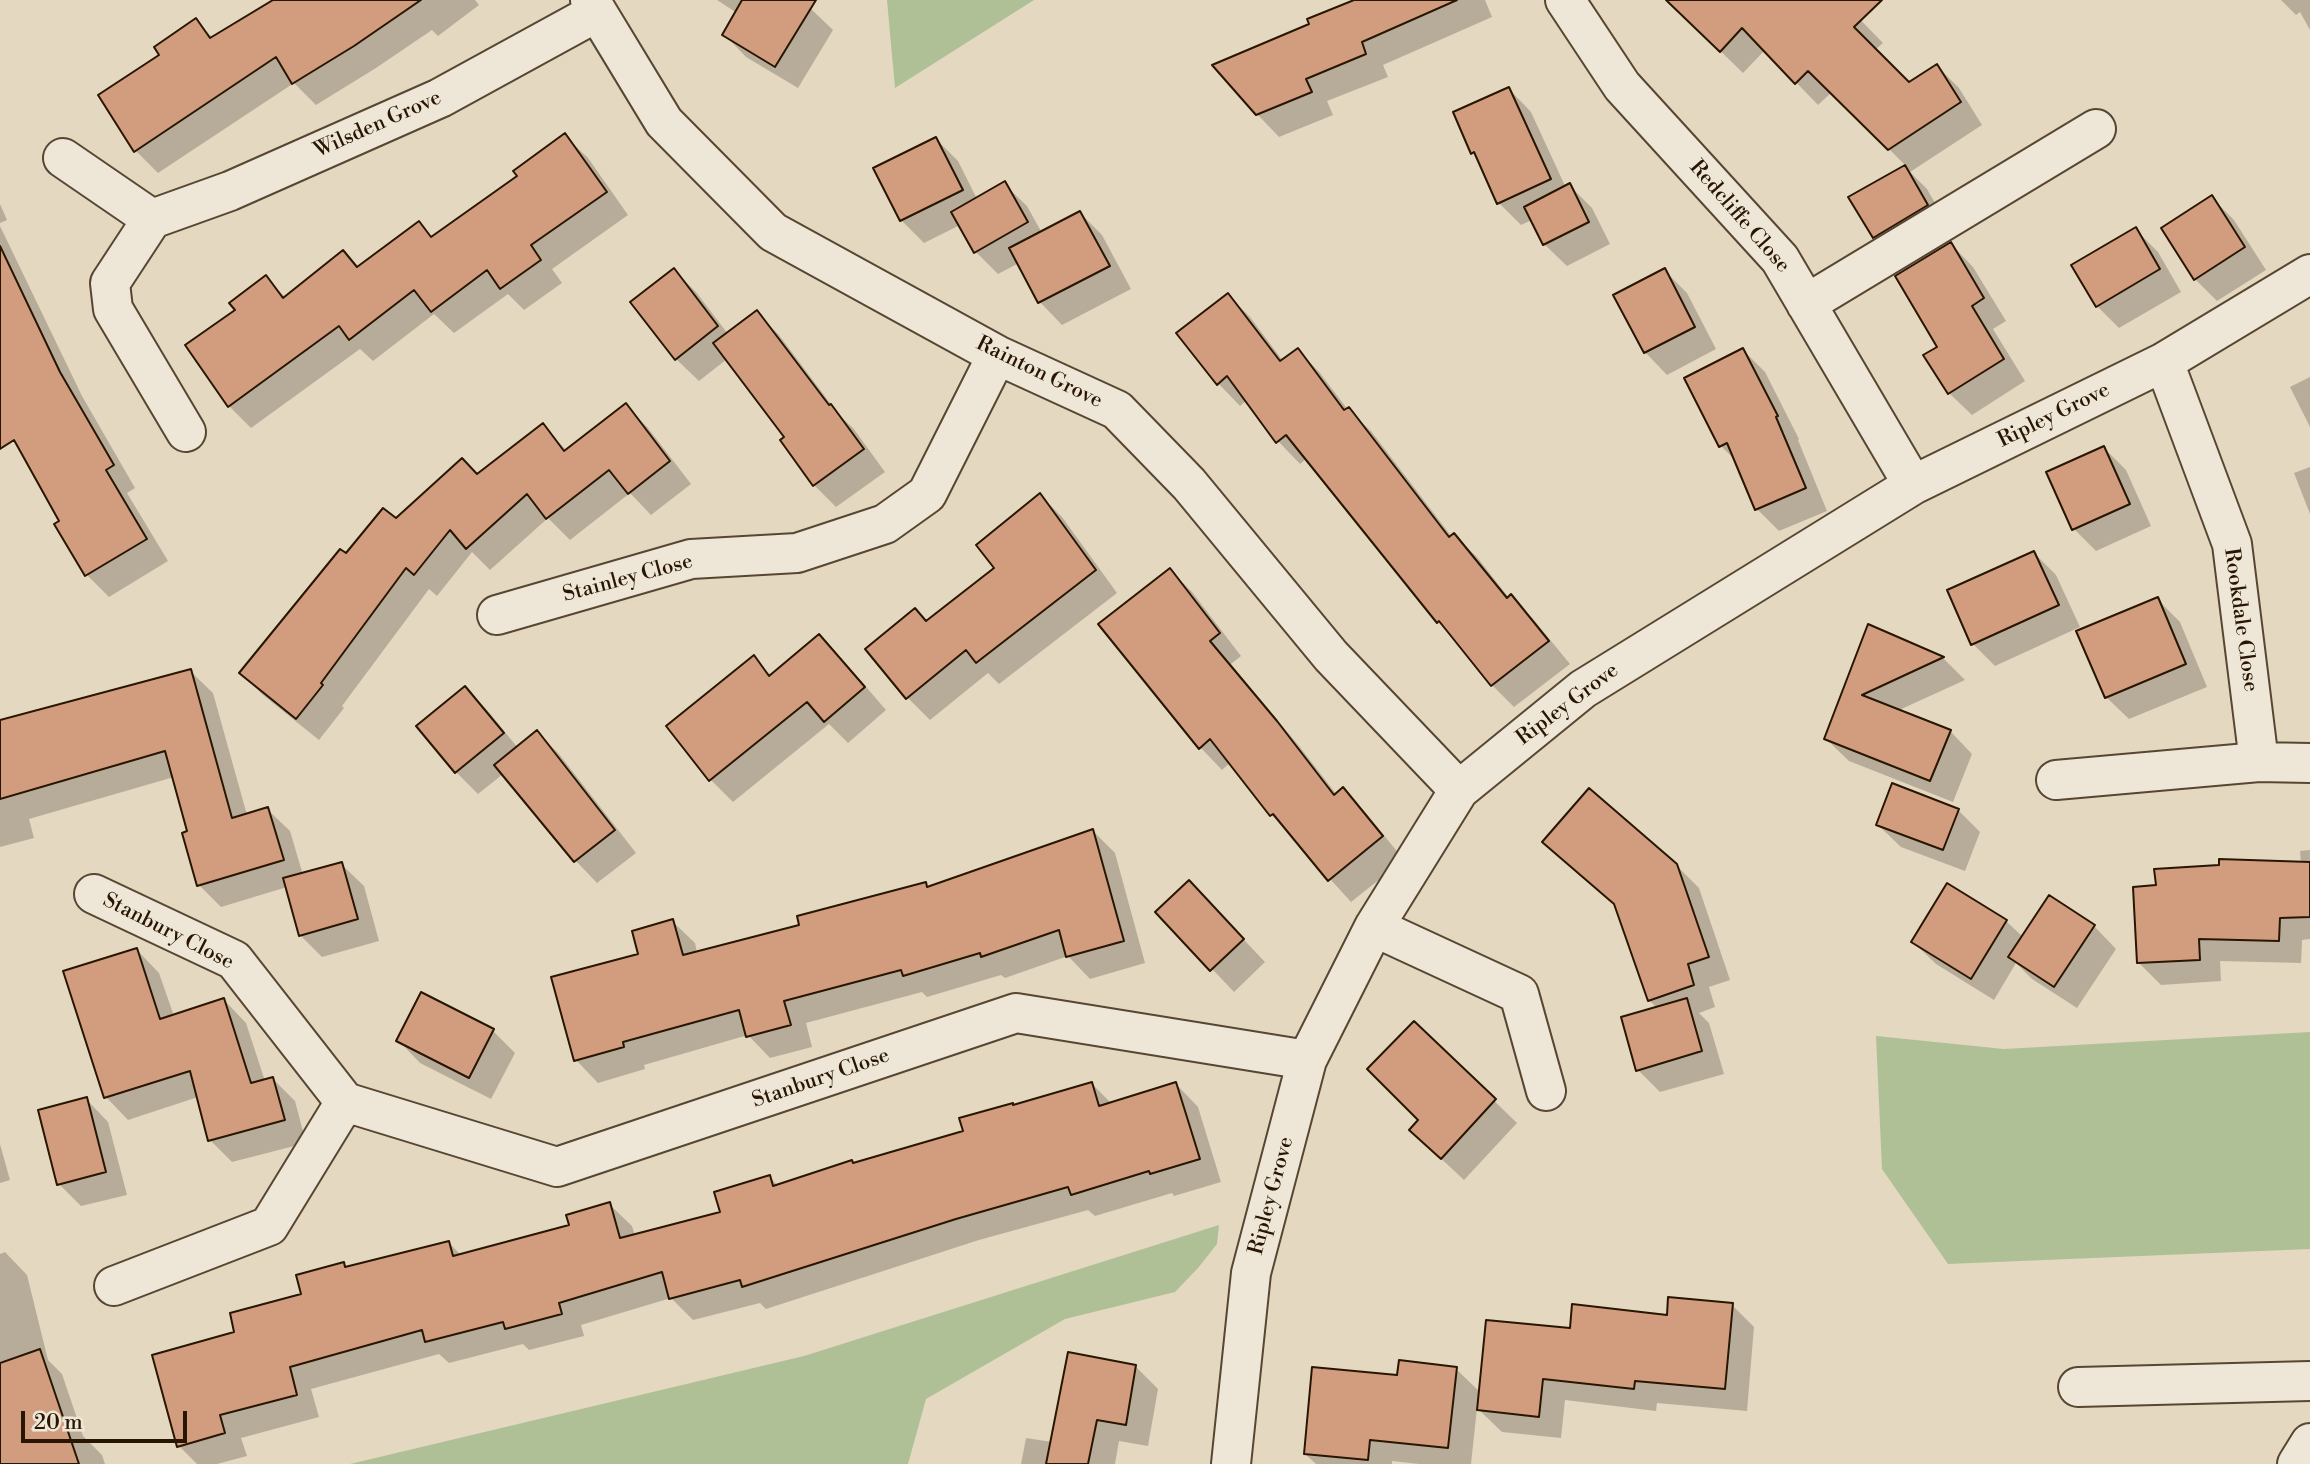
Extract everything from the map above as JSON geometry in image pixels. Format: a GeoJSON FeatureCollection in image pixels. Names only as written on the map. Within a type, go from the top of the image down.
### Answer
{"type":"FeatureCollection","features":[{"type":"Feature","properties":{"kind":"street","name":"Redcliffe Close"},"geometry":{"type":"LineString","coordinates":[[1565,0],[1622,86],[1780,259],[1913,485]]}},
{"type":"Feature","properties":{"kind":"street","name":"Wilsden Grove"},"geometry":{"type":"LineString","coordinates":[[152,219],[230,191],[440,98],[593,6]]}},
{"type":"Feature","properties":{"kind":"street","name":"Rainton Grove"},"geometry":{"type":"LineString","coordinates":[[593,6],[664,122],[774,232],[997,355],[1116,410],[1189,484],[1331,656],[1460,790]]}},
{"type":"Feature","properties":{"kind":"street"},"geometry":{"type":"LineString","coordinates":[[1806,304],[2096,129]]}},
{"type":"Feature","properties":{"kind":"street"},"geometry":{"type":"LineString","coordinates":[[62,158],[152,219],[110,283],[113,309],[187,432]]}},
{"type":"Feature","properties":{"kind":"street","name":"Ripley Grove"},"geometry":{"type":"LineString","coordinates":[[1231,1464],[1251,1273],[1307,1060],[1374,927],[1460,790],[1583,689],[1913,485],[2164,362],[2310,274]]}},
{"type":"Feature","properties":{"kind":"street","name":"Stainley Close"},"geometry":{"type":"LineString","coordinates":[[497,615],[691,559],[797,553],[885,524],[927,494],[997,355]]}},
{"type":"Feature","properties":{"kind":"street","name":"Rookdale Close"},"geometry":{"type":"LineString","coordinates":[[2164,362],[2232,544],[2259,762]]}},
{"type":"Feature","properties":{"kind":"street"},"geometry":{"type":"LineString","coordinates":[[2056,780],[2259,762],[2310,763]]}},
{"type":"Feature","properties":{"kind":"street","name":"Stanbury Close"},"geometry":{"type":"LineString","coordinates":[[94,894],[234,960],[345,1102],[557,1167],[1016,1013],[1307,1060]]}},
{"type":"Feature","properties":{"kind":"street"},"geometry":{"type":"LineString","coordinates":[[1374,927],[1519,994],[1546,1090]]}},
{"type":"Feature","properties":{"kind":"street"},"geometry":{"type":"LineString","coordinates":[[114,1286],[269,1226],[345,1102]]}},
{"type":"Feature","properties":{"kind":"street"},"geometry":{"type":"LineString","coordinates":[[2078,1387],[2310,1381]]}},
{"type":"Feature","properties":{"kind":"street"},"geometry":{"type":"LineString","coordinates":[[2297,1464],[2310,1443]]}},
{"type":"Feature","properties":{"kind":"green space"},"geometry":{"type":"Polygon","coordinates":[[[887,0],[1034,0],[895,88],[887,0]]]}},
{"type":"Feature","properties":{"kind":"green space"},"geometry":{"type":"Polygon","coordinates":[[[2310,1032],[2310,1249],[1948,1264],[1882,1169],[1876,1036],[2004,1049],[2310,1032]]]}},
{"type":"Feature","properties":{"kind":"green space"},"geometry":{"type":"Polygon","coordinates":[[[1219,1225],[1217,1244],[1175,1292],[1065,1319],[926,1399],[908,1464],[350,1464],[804,1356],[1219,1225]]]}},
{"type":"Feature","properties":{"kind":"building"},"geometry":{"type":"Polygon","coordinates":[[[273,0],[421,0],[292,84],[276,57],[134,152],[98,95],[159,55],[154,47],[196,18],[210,38],[273,0]]]}},
{"type":"Feature","properties":{"kind":"building"},"geometry":{"type":"Polygon","coordinates":[[[742,0],[816,0],[775,67],[722,35],[742,0]]]}},
{"type":"Feature","properties":{"kind":"building"},"geometry":{"type":"Polygon","coordinates":[[[1354,0],[1457,0],[1362,42],[1366,54],[1306,79],[1312,92],[1256,115],[1212,65],[1309,24],[1307,19],[1354,0]]]}},
{"type":"Feature","properties":{"kind":"building"},"geometry":{"type":"Polygon","coordinates":[[[1666,0],[1882,0],[1854,27],[1909,82],[1937,64],[1961,102],[1888,150],[1808,71],[1795,84],[1742,28],[1720,52],[1666,0]]]}},
{"type":"Feature","properties":{"kind":"building"},"geometry":{"type":"Polygon","coordinates":[[[1509,87],[1551,179],[1497,204],[1453,112],[1509,87]]]}},
{"type":"Feature","properties":{"kind":"building"},"geometry":{"type":"Polygon","coordinates":[[[565,133],[607,192],[531,245],[541,260],[500,289],[487,270],[431,312],[414,290],[349,340],[339,326],[228,407],[185,345],[235,310],[229,303],[266,275],[283,298],[343,250],[357,267],[419,221],[431,237],[517,176],[513,171],[565,133]]]}},
{"type":"Feature","properties":{"kind":"building"},"geometry":{"type":"Polygon","coordinates":[[[936,137],[963,190],[900,221],[873,168],[936,137]]]}},
{"type":"Feature","properties":{"kind":"building"},"geometry":{"type":"Polygon","coordinates":[[[1905,165],[1928,205],[1873,238],[1848,197],[1905,165]]]}},
{"type":"Feature","properties":{"kind":"building"},"geometry":{"type":"Polygon","coordinates":[[[1005,181],[1028,222],[974,253],[951,212],[1005,181]]]}},
{"type":"Feature","properties":{"kind":"building"},"geometry":{"type":"Polygon","coordinates":[[[1570,183],[1589,222],[1543,245],[1524,207],[1570,183]]]}},
{"type":"Feature","properties":{"kind":"building"},"geometry":{"type":"Polygon","coordinates":[[[2212,195],[2245,247],[2194,280],[2161,228],[2212,195]]]}},
{"type":"Feature","properties":{"kind":"building"},"geometry":{"type":"Polygon","coordinates":[[[1080,211],[1110,266],[1038,303],[1009,248],[1080,211]]]}},
{"type":"Feature","properties":{"kind":"building"},"geometry":{"type":"Polygon","coordinates":[[[2136,227],[2160,269],[2096,307],[2071,265],[2136,227]]]}},
{"type":"Feature","properties":{"kind":"building"},"geometry":{"type":"Polygon","coordinates":[[[1951,242],[1984,298],[1972,306],[2004,359],[1948,394],[1923,355],[1937,347],[1895,276],[1951,242]]]}},
{"type":"Feature","properties":{"kind":"building"},"geometry":{"type":"Polygon","coordinates":[[[0,246],[60,372],[114,465],[106,470],[147,539],[85,576],[54,524],[59,521],[14,440],[0,449],[0,246]]]}},
{"type":"Feature","properties":{"kind":"building"},"geometry":{"type":"Polygon","coordinates":[[[674,268],[718,326],[675,360],[630,302],[674,268]]]}},
{"type":"Feature","properties":{"kind":"building"},"geometry":{"type":"Polygon","coordinates":[[[1665,268],[1695,327],[1644,353],[1613,295],[1665,268]]]}},
{"type":"Feature","properties":{"kind":"building"},"geometry":{"type":"Polygon","coordinates":[[[1228,293],[1280,361],[1298,348],[1344,410],[1349,407],[1449,537],[1454,533],[1507,598],[1511,594],[1549,641],[1491,686],[1286,435],[1276,443],[1227,376],[1217,385],[1176,333],[1228,293]]]}},
{"type":"Feature","properties":{"kind":"building"},"geometry":{"type":"Polygon","coordinates":[[[757,310],[864,449],[813,486],[780,440],[784,437],[713,343],[757,310]]]}},
{"type":"Feature","properties":{"kind":"building"},"geometry":{"type":"Polygon","coordinates":[[[1743,348],[1778,416],[1776,417],[1806,488],[1755,510],[1727,443],[1719,447],[1684,378],[1743,348]]]}},
{"type":"Feature","properties":{"kind":"building"},"geometry":{"type":"Polygon","coordinates":[[[626,403],[670,461],[628,494],[609,470],[546,519],[527,494],[466,549],[450,530],[414,575],[406,568],[296,719],[239,673],[340,549],[346,553],[383,508],[396,518],[462,458],[477,474],[543,423],[564,451],[626,403]]]}},
{"type":"Feature","properties":{"kind":"building"},"geometry":{"type":"Polygon","coordinates":[[[2104,446],[2130,504],[2072,530],[2046,472],[2104,446]]]}},
{"type":"Feature","properties":{"kind":"building"},"geometry":{"type":"Polygon","coordinates":[[[1040,493],[1096,570],[976,663],[966,650],[906,699],[865,649],[915,608],[926,621],[994,568],[976,545],[1040,493]]]}},
{"type":"Feature","properties":{"kind":"building"},"geometry":{"type":"Polygon","coordinates":[[[2034,551],[2059,605],[1971,645],[1947,590],[2034,551]]]}},
{"type":"Feature","properties":{"kind":"building"},"geometry":{"type":"Polygon","coordinates":[[[1170,568],[1220,633],[1210,641],[1334,795],[1343,787],[1383,836],[1328,881],[1273,814],[1270,816],[1210,739],[1199,749],[1098,624],[1170,568]]]}},
{"type":"Feature","properties":{"kind":"building"},"geometry":{"type":"Polygon","coordinates":[[[2158,597],[2186,664],[2105,698],[2076,631],[2158,597]]]}},
{"type":"Feature","properties":{"kind":"building"},"geometry":{"type":"Polygon","coordinates":[[[1868,624],[1944,657],[1862,695],[1951,730],[1930,781],[1824,739],[1868,624]]]}},
{"type":"Feature","properties":{"kind":"building"},"geometry":{"type":"Polygon","coordinates":[[[819,634],[865,687],[824,722],[807,702],[709,781],[666,726],[754,655],[769,676],[819,634]]]}},
{"type":"Feature","properties":{"kind":"building"},"geometry":{"type":"Polygon","coordinates":[[[191,669],[232,818],[268,807],[284,860],[197,886],[182,833],[187,831],[165,751],[0,799],[0,720],[191,669]]]}},
{"type":"Feature","properties":{"kind":"building"},"geometry":{"type":"Polygon","coordinates":[[[465,686],[504,733],[455,773],[416,726],[465,686]]]}},
{"type":"Feature","properties":{"kind":"building"},"geometry":{"type":"Polygon","coordinates":[[[537,730],[615,830],[574,862],[494,765],[537,730]]]}},
{"type":"Feature","properties":{"kind":"building"},"geometry":{"type":"Polygon","coordinates":[[[1892,783],[1959,809],[1943,850],[1876,825],[1892,783]]]}},
{"type":"Feature","properties":{"kind":"building"},"geometry":{"type":"Polygon","coordinates":[[[1589,788],[1677,864],[1709,957],[1688,964],[1694,985],[1648,1001],[1614,904],[1542,842],[1589,788]]]}},
{"type":"Feature","properties":{"kind":"building"},"geometry":{"type":"Polygon","coordinates":[[[1093,829],[1124,941],[1066,957],[1059,930],[981,957],[980,953],[903,976],[901,970],[784,1001],[791,1025],[746,1037],[739,1010],[623,1042],[624,1047],[574,1061],[551,977],[638,954],[632,931],[673,919],[683,955],[799,925],[797,916],[926,882],[927,887],[1093,829]]]}},
{"type":"Feature","properties":{"kind":"building"},"geometry":{"type":"Polygon","coordinates":[[[2219,859],[2310,862],[2310,917],[2280,918],[2279,941],[2199,939],[2200,960],[2137,963],[2133,887],[2156,885],[2154,869],[2219,865],[2219,859]]]}},
{"type":"Feature","properties":{"kind":"building"},"geometry":{"type":"Polygon","coordinates":[[[342,862],[358,919],[299,936],[283,878],[342,862]]]}},
{"type":"Feature","properties":{"kind":"building"},"geometry":{"type":"Polygon","coordinates":[[[1189,880],[1244,939],[1210,971],[1155,912],[1189,880]]]}},
{"type":"Feature","properties":{"kind":"building"},"geometry":{"type":"Polygon","coordinates":[[[1947,883],[2007,920],[1971,979],[1911,942],[1947,883]]]}},
{"type":"Feature","properties":{"kind":"building"},"geometry":{"type":"Polygon","coordinates":[[[2049,895],[2095,925],[2054,987],[2008,957],[2049,895]]]}},
{"type":"Feature","properties":{"kind":"building"},"geometry":{"type":"Polygon","coordinates":[[[137,948],[160,1019],[224,998],[251,1083],[273,1077],[285,1120],[208,1141],[190,1071],[104,1098],[63,971],[137,948]]]}},
{"type":"Feature","properties":{"kind":"building"},"geometry":{"type":"Polygon","coordinates":[[[421,992],[494,1029],[469,1078],[396,1041],[421,992]]]}},
{"type":"Feature","properties":{"kind":"building"},"geometry":{"type":"Polygon","coordinates":[[[1687,998],[1702,1051],[1636,1071],[1621,1017],[1687,998]]]}},
{"type":"Feature","properties":{"kind":"building"},"geometry":{"type":"Polygon","coordinates":[[[1414,1021],[1496,1099],[1441,1159],[1409,1130],[1418,1120],[1367,1069],[1414,1021]]]}},
{"type":"Feature","properties":{"kind":"building"},"geometry":{"type":"Polygon","coordinates":[[[1092,1082],[1099,1106],[1176,1082],[1200,1159],[1150,1174],[1149,1171],[1071,1195],[1068,1187],[956,1219],[742,1287],[740,1280],[669,1299],[662,1272],[559,1303],[562,1314],[505,1329],[503,1322],[425,1342],[422,1330],[290,1367],[297,1395],[220,1415],[225,1433],[177,1447],[152,1355],[234,1332],[230,1313],[301,1294],[296,1275],[344,1262],[345,1267],[449,1241],[453,1256],[569,1225],[566,1215],[610,1202],[620,1238],[720,1212],[714,1192],[770,1175],[773,1186],[852,1160],[853,1163],[963,1131],[959,1118],[1092,1082]]]}},
{"type":"Feature","properties":{"kind":"building"},"geometry":{"type":"Polygon","coordinates":[[[87,1097],[106,1172],[57,1185],[38,1110],[87,1097]]]}},
{"type":"Feature","properties":{"kind":"building"},"geometry":{"type":"Polygon","coordinates":[[[1668,1297],[1733,1303],[1725,1389],[1635,1381],[1634,1389],[1543,1379],[1539,1417],[1477,1410],[1486,1320],[1570,1328],[1572,1304],[1667,1315],[1668,1297]]]}},
{"type":"Feature","properties":{"kind":"building"},"geometry":{"type":"Polygon","coordinates":[[[40,1349],[79,1464],[0,1464],[0,1363],[40,1349]]]}},
{"type":"Feature","properties":{"kind":"building"},"geometry":{"type":"Polygon","coordinates":[[[1068,1352],[1136,1365],[1126,1425],[1097,1420],[1088,1464],[1046,1464],[1068,1352]]]}},
{"type":"Feature","properties":{"kind":"building"},"geometry":{"type":"Polygon","coordinates":[[[1399,1360],[1457,1367],[1448,1448],[1370,1440],[1368,1460],[1304,1454],[1312,1367],[1397,1375],[1399,1360]]]}}]}
